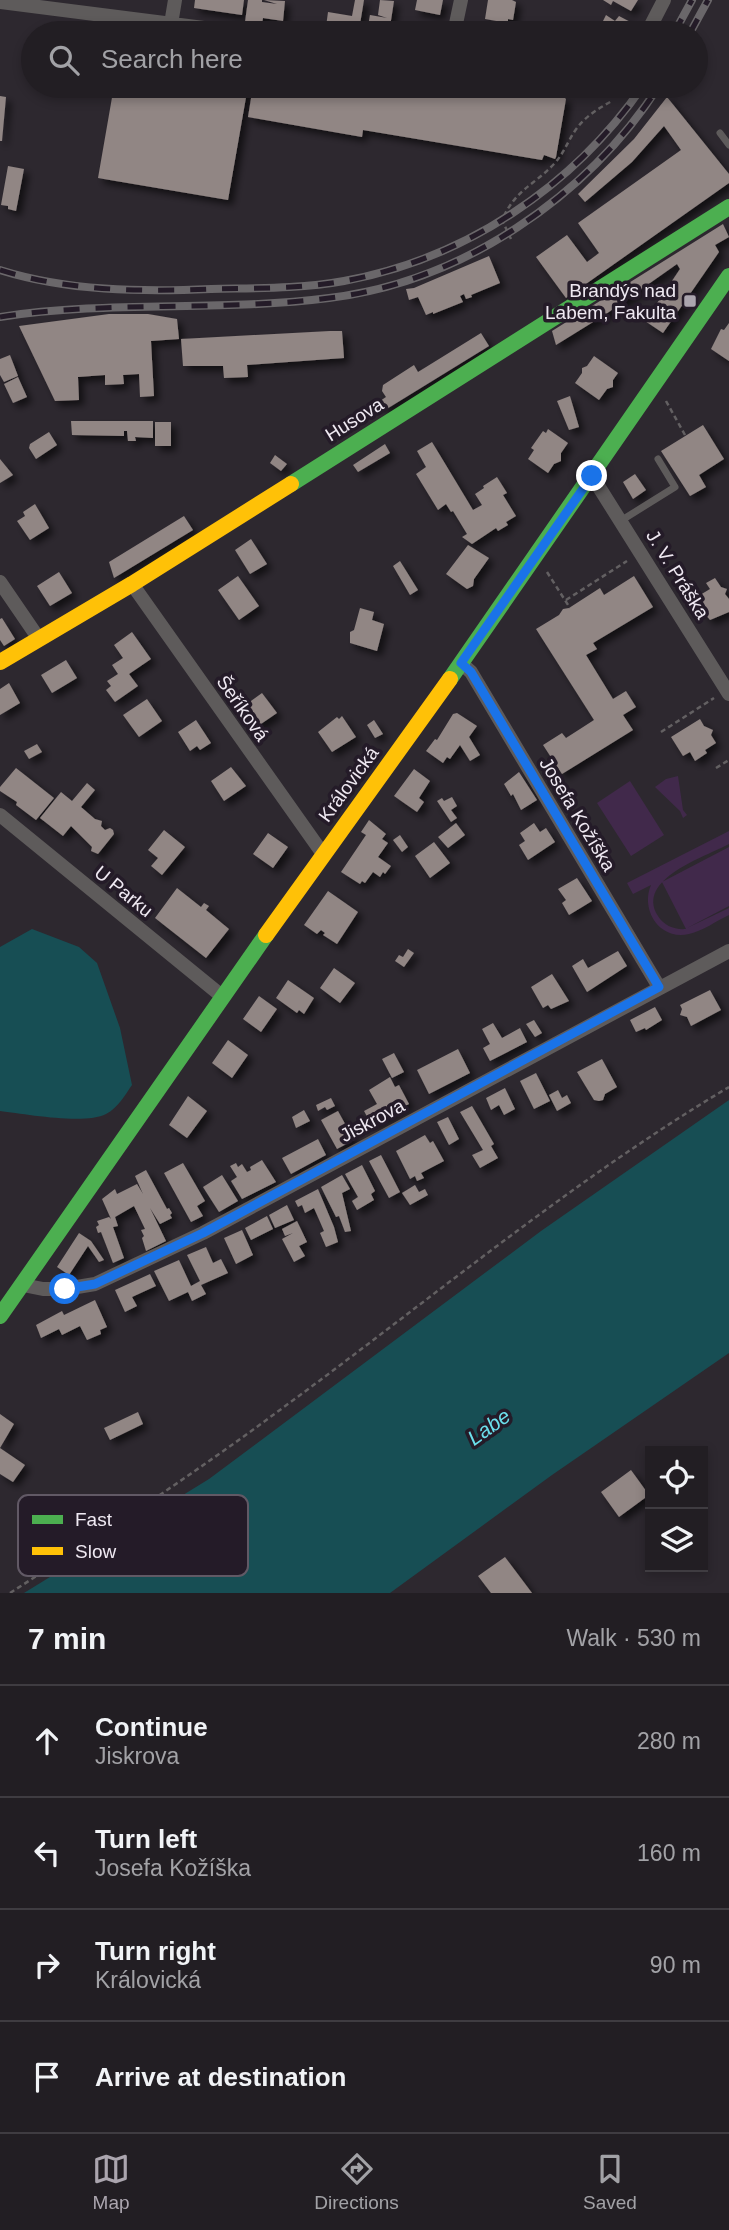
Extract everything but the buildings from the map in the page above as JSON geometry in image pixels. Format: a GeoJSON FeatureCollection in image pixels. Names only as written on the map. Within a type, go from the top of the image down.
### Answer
{"type":"FeatureCollection","features":[{"type":"Feature","properties":{"kind":"main road","name":"Husova"},"geometry":{"type":"LineString","coordinates":[[0,662],[132,584],[729,207]]}},
{"type":"Feature","properties":{"kind":"main road","name":"Královická"},"geometry":{"type":"LineString","coordinates":[[0,1316],[323,854],[461,663],[729,277]]}},
{"type":"Feature","properties":{"kind":"street"},"geometry":{"type":"LineString","coordinates":[[172,21],[175,0]]}},
{"type":"Feature","properties":{"kind":"street"},"geometry":{"type":"LineString","coordinates":[[457,21],[461,0]]}},
{"type":"Feature","properties":{"kind":"street"},"geometry":{"type":"LineString","coordinates":[[653,21],[664,0]]}},
{"type":"Feature","properties":{"kind":"street"},"geometry":{"type":"LineString","coordinates":[[0,2],[148,21]]}},
{"type":"Feature","properties":{"kind":"street","name":"J. V. Práška"},"geometry":{"type":"LineString","coordinates":[[592,476],[728,692]]}},
{"type":"Feature","properties":{"kind":"street"},"geometry":{"type":"LineString","coordinates":[[0,582],[39,639]]}},
{"type":"Feature","properties":{"kind":"street","name":"Šeříková"},"geometry":{"type":"LineString","coordinates":[[132,584],[323,854]]}},
{"type":"Feature","properties":{"kind":"street","name":"Josefa Kožíška"},"geometry":{"type":"LineString","coordinates":[[461,663],[471,672],[659,987]]}},
{"type":"Feature","properties":{"kind":"street","name":"U Parku"},"geometry":{"type":"LineString","coordinates":[[0,815],[223,997]]}},
{"type":"Feature","properties":{"kind":"street","name":"Jiskrova"},"geometry":{"type":"LineString","coordinates":[[23,1285],[54,1289],[95,1284],[203,1233],[729,951]]}},
{"type":"Feature","properties":{"kind":"lane"},"geometry":{"type":"LineString","coordinates":[[720,133],[729,145]]}},
{"type":"Feature","properties":{"kind":"lane"},"geometry":{"type":"LineString","coordinates":[[622,520],[675,487],[658,458]]}},
{"type":"Feature","properties":{"kind":"path"},"geometry":{"type":"LineString","coordinates":[[512,239],[502,220],[513,198],[565,152],[577,128],[594,111],[616,98]]}},
{"type":"Feature","properties":{"kind":"path"},"geometry":{"type":"LineString","coordinates":[[664,398],[685,435]]}},
{"type":"Feature","properties":{"kind":"path"},"geometry":{"type":"LineString","coordinates":[[566,600],[641,552]]}},
{"type":"Feature","properties":{"kind":"path"},"geometry":{"type":"LineString","coordinates":[[546,566],[545,570],[570,608]]}},
{"type":"Feature","properties":{"kind":"path"},"geometry":{"type":"LineString","coordinates":[[661,732],[728,692]]}},
{"type":"Feature","properties":{"kind":"path"},"geometry":{"type":"LineString","coordinates":[[716,768],[729,760]]}},
{"type":"Feature","properties":{"kind":"path"},"geometry":{"type":"LineString","coordinates":[[160,1495],[249,1432],[568,1194],[729,1087]]}},
{"type":"Feature","properties":{"kind":"path"},"geometry":{"type":"LineString","coordinates":[[10,1593],[37,1576]]}},
{"type":"Feature","properties":{"kind":"shaded area"},"geometry":{"type":"Polygon","coordinates":[[[678,776],[683,810],[687,815],[683,818],[680,811],[655,787],[666,779],[678,776]]]}},
{"type":"Feature","properties":{"kind":"shaded area"},"geometry":{"type":"Polygon","coordinates":[[[630,781],[664,835],[631,856],[597,803],[630,781]]]}},
{"type":"Feature","properties":{"kind":"shaded area"},"geometry":{"type":"Polygon","coordinates":[[[729,831],[729,844],[690,863],[663,881],[729,847],[729,906],[687,928],[729,908],[729,915],[694,933],[669,933],[655,922],[651,913],[648,895],[651,885],[633,894],[627,883],[729,831]],[[662,883],[656,891],[653,903],[658,916],[670,927],[686,929],[662,883]]]}},
{"type":"Feature","properties":{"kind":"water"},"geometry":{"type":"Polygon","coordinates":[[[32,929],[79,947],[97,963],[120,1028],[132,1085],[118,1105],[106,1114],[70,1119],[0,1111],[0,947],[32,929]]]}},
{"type":"Feature","properties":{"kind":"water","name":"Labe"},"geometry":{"type":"Polygon","coordinates":[[[729,1100],[729,1353],[552,1475],[390,1593],[24,1593],[52,1576],[248,1576],[248,1495],[183,1495],[209,1479],[541,1231],[729,1100]]]}},
{"type":"Feature","properties":{"kind":"railway"},"geometry":{"type":"LineString","coordinates":[[681,21],[692,0]]}},
{"type":"Feature","properties":{"kind":"railway"},"geometry":{"type":"LineString","coordinates":[[697,21],[708,0]]}},
{"type":"Feature","properties":{"kind":"railway"},"geometry":{"type":"LineString","coordinates":[[0,270],[78,286],[158,290],[278,288],[344,281],[389,270],[432,255],[513,213],[550,186],[584,156],[634,98]]}},
{"type":"Feature","properties":{"kind":"railway"},"geometry":{"type":"LineString","coordinates":[[0,317],[82,309],[247,304],[329,298],[378,289],[427,274],[473,253],[517,228],[558,198],[596,164],[630,126],[650,98]]}},
{"type":"Feature","properties":{"kind":"traffic: fast"},"geometry":{"type":"LineString","coordinates":[[291,484],[729,207]]}},
{"type":"Feature","properties":{"kind":"traffic: fast"},"geometry":{"type":"LineString","coordinates":[[450,679],[729,276]]}},
{"type":"Feature","properties":{"kind":"traffic: fast"},"geometry":{"type":"LineString","coordinates":[[0,1316],[266,935]]}},
{"type":"Feature","properties":{"kind":"traffic: slow"},"geometry":{"type":"LineString","coordinates":[[0,662],[132,584],[291,484]]}},
{"type":"Feature","properties":{"kind":"traffic: slow"},"geometry":{"type":"LineString","coordinates":[[266,935],[450,679]]}},
{"type":"Feature","properties":{"kind":"place","name":"Brandýs nad Labem, Fakulta"},"geometry":{"type":"Point","coordinates":[690,301]}},
{"type":"Feature","properties":{"kind":"route"},"geometry":{"type":"LineString","coordinates":[[65,1289],[95,1284],[203,1233],[659,987],[471,672],[461,663],[592,476]]}}]}
